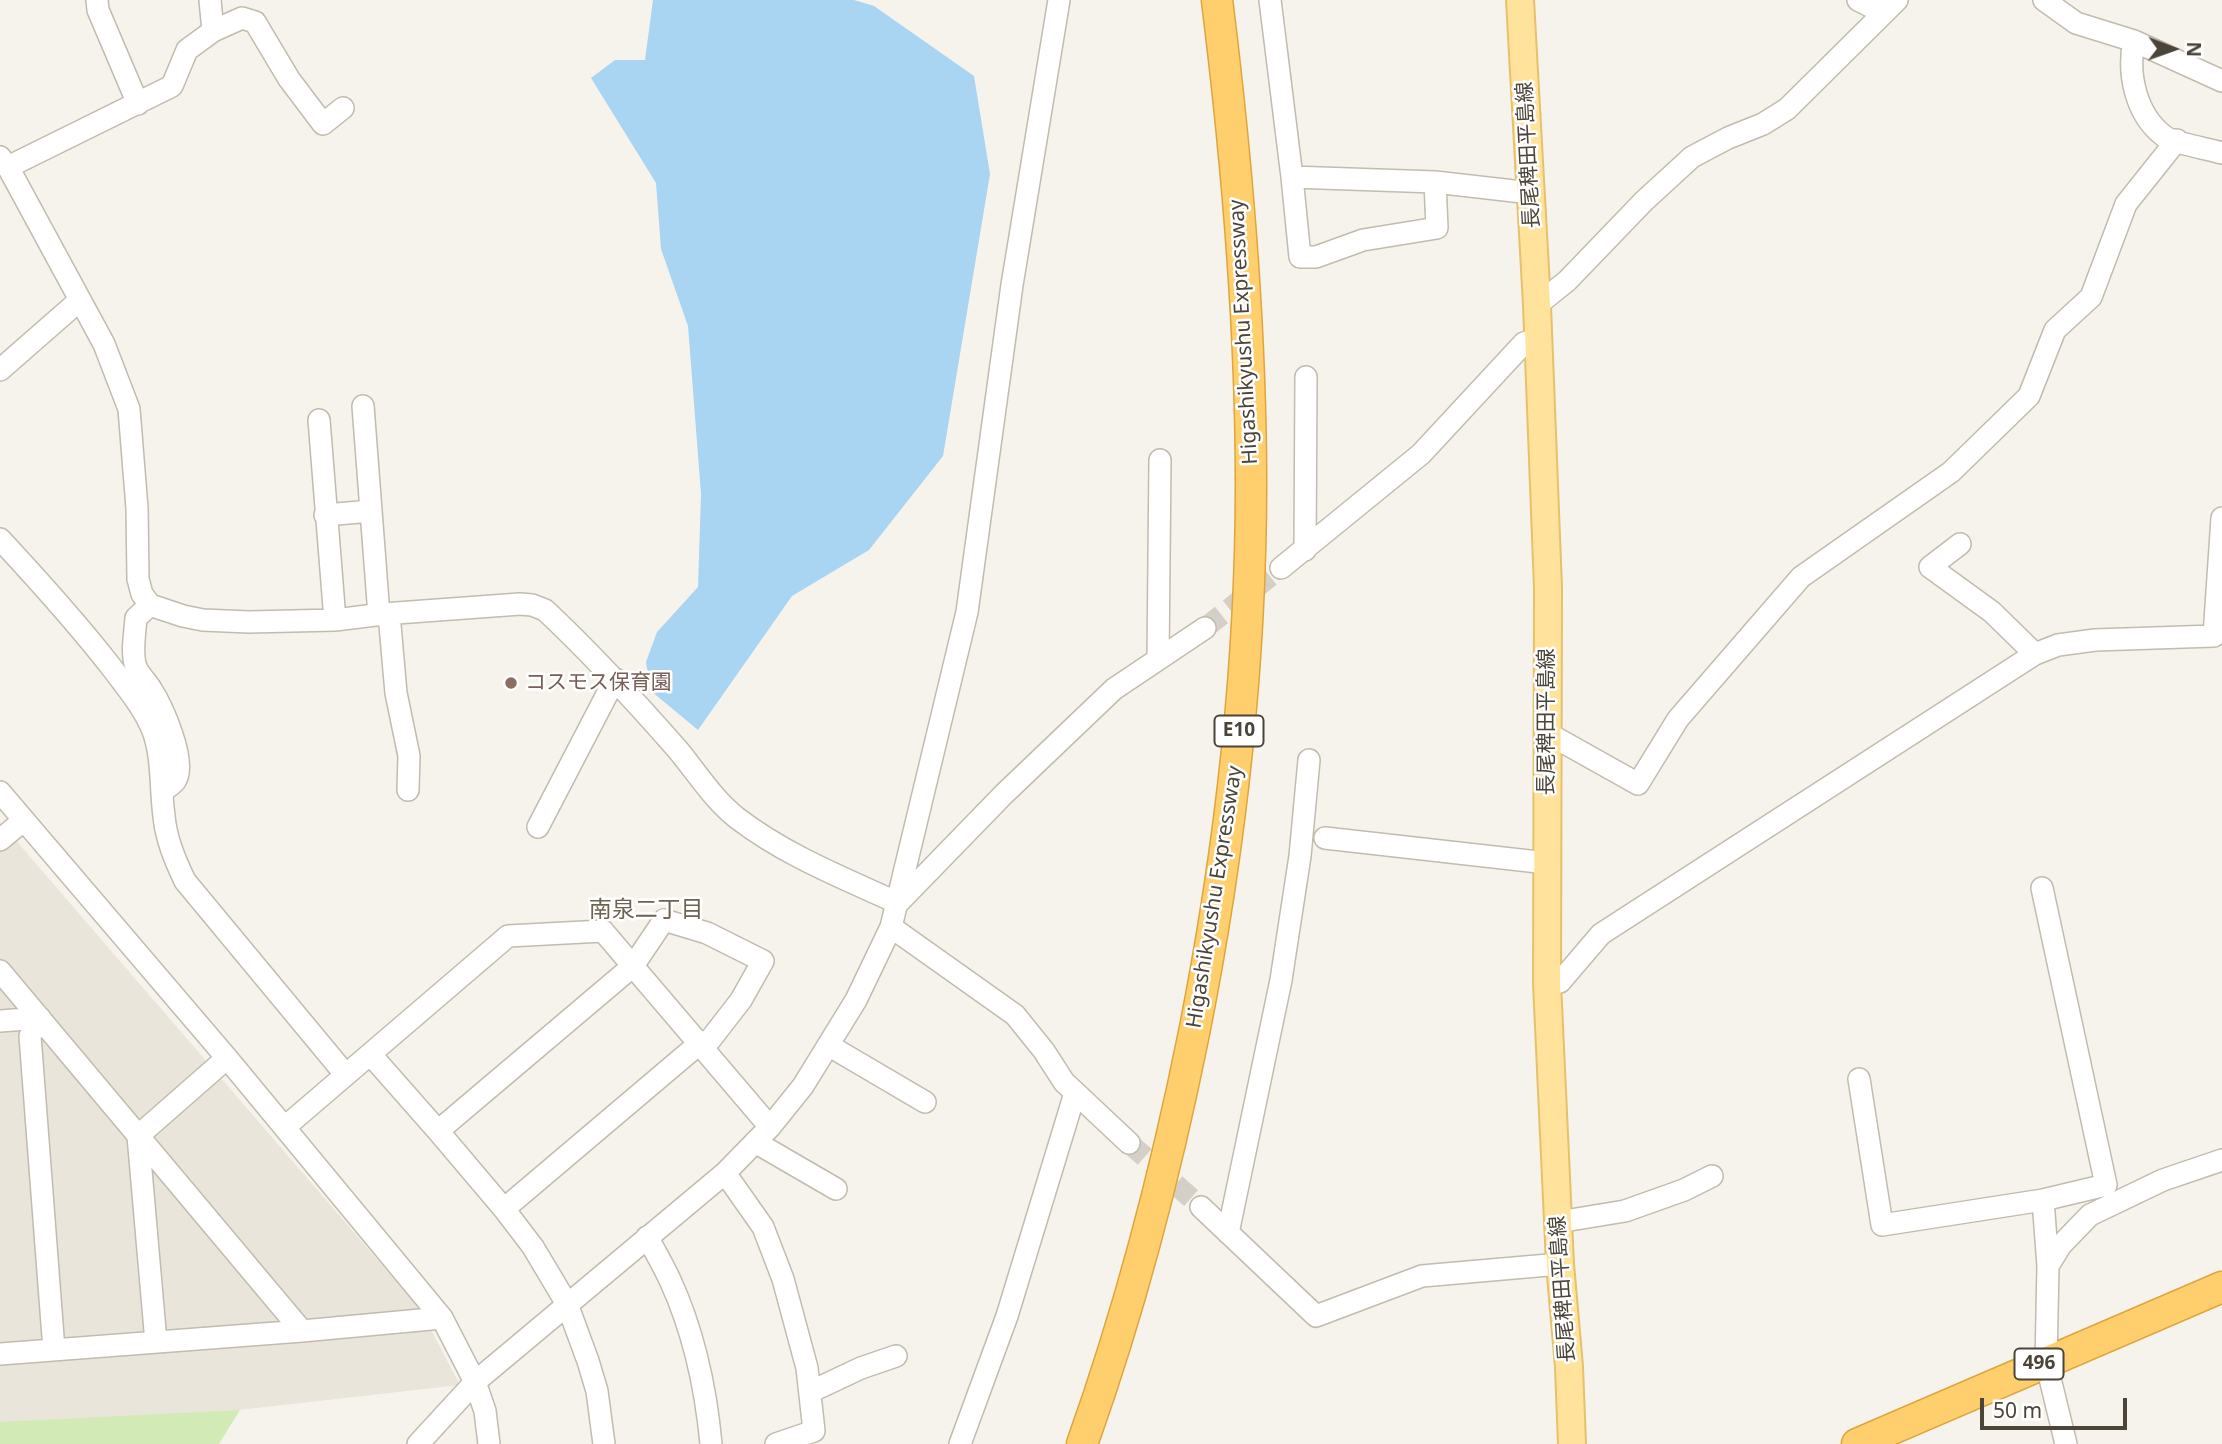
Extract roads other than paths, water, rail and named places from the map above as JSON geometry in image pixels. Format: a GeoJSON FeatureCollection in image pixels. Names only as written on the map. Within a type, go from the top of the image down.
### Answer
{"type":"FeatureCollection","features":[{"type":"Feature","properties":{"kind":"highway","name":"Higashikyushu Expressway"},"geometry":{"type":"LineString","coordinates":[[1082,1444],[1140,1263],[1178,1113],[1223,870],[1238,742],[1247,613],[1251,485],[1249,407],[1246,303],[1231,114],[1217,0]]}},
{"type":"Feature","properties":{"kind":"highway","name":"496"},"geometry":{"type":"LineString","coordinates":[[1857,1444],[2222,1287]]}},
{"type":"Feature","properties":{"kind":"main road","name":"長尾稗田平島線"},"geometry":{"type":"LineString","coordinates":[[1520,0],[1539,339],[1548,588],[1546,983],[1572,1444]]}},
{"type":"Feature","properties":{"kind":"street"},"geometry":{"type":"LineString","coordinates":[[97,0],[98,10],[138,104]]}},
{"type":"Feature","properties":{"kind":"street"},"geometry":{"type":"LineString","coordinates":[[210,0],[213,31]]}},
{"type":"Feature","properties":{"kind":"street"},"geometry":{"type":"LineString","coordinates":[[418,1444],[475,1382],[725,1173],[762,1134],[803,1086],[856,1000],[891,927],[967,612],[1012,285],[1059,0]]}},
{"type":"Feature","properties":{"kind":"street"},"geometry":{"type":"LineString","coordinates":[[1270,0],[1300,257],[1316,257],[1363,240],[1437,228],[1435,182]]}},
{"type":"Feature","properties":{"kind":"street"},"geometry":{"type":"LineString","coordinates":[[1858,0],[1890,7]]}},
{"type":"Feature","properties":{"kind":"street"},"geometry":{"type":"LineString","coordinates":[[2043,0],[2076,23],[2134,41],[2222,81]]}},
{"type":"Feature","properties":{"kind":"street"},"geometry":{"type":"LineString","coordinates":[[1537,304],[1567,281],[1644,201],[1692,157],[1763,124],[1787,109],[1890,7]]}},
{"type":"Feature","properties":{"kind":"street"},"geometry":{"type":"LineString","coordinates":[[343,108],[323,124],[289,79],[255,22],[242,18],[213,31],[187,50],[172,86],[138,104],[4,162],[104,344],[129,409],[137,508],[138,579],[142,594],[150,605],[183,617],[203,620],[335,620],[520,604],[545,610],[615,679],[681,753],[707,788],[736,817],[780,847],[898,903]]}},
{"type":"Feature","properties":{"kind":"street"},"geometry":{"type":"LineString","coordinates":[[2134,41],[2130,57],[2134,91],[2147,117],[2165,137],[2222,153]]}},
{"type":"Feature","properties":{"kind":"street"},"geometry":{"type":"LineString","coordinates":[[1547,733],[1638,784],[1678,719],[1801,577],[1951,472],[2029,396],[2054,330],[2091,297],[2126,204],[2177,140]]}},
{"type":"Feature","properties":{"kind":"street"},"geometry":{"type":"LineString","coordinates":[[1292,177],[1435,182],[1531,192]]}},
{"type":"Feature","properties":{"kind":"street"},"geometry":{"type":"LineString","coordinates":[[0,370],[79,300]]}},
{"type":"Feature","properties":{"kind":"street"},"geometry":{"type":"LineString","coordinates":[[1281,568],[1420,454],[1524,343],[1539,339]]}},
{"type":"Feature","properties":{"kind":"street"},"geometry":{"type":"LineString","coordinates":[[1305,550],[1307,377]]}},
{"type":"Feature","properties":{"kind":"street"},"geometry":{"type":"LineString","coordinates":[[363,405],[371,511],[384,614],[409,756],[408,790]]}},
{"type":"Feature","properties":{"kind":"street"},"geometry":{"type":"LineString","coordinates":[[319,420],[335,620]]}},
{"type":"Feature","properties":{"kind":"street"},"geometry":{"type":"LineString","coordinates":[[1158,659],[1160,460]]}},
{"type":"Feature","properties":{"kind":"street"},"geometry":{"type":"LineString","coordinates":[[326,515],[371,511]]}},
{"type":"Feature","properties":{"kind":"street"},"geometry":{"type":"LineString","coordinates":[[1546,983],[1560,982],[1601,934],[2035,654],[2058,645],[2095,640],[2218,636],[2222,518]]}},
{"type":"Feature","properties":{"kind":"street"},"geometry":{"type":"LineString","coordinates":[[0,539],[60,603],[134,698],[153,730],[160,760],[167,834],[185,881],[345,1074]]}},
{"type":"Feature","properties":{"kind":"street"},"geometry":{"type":"LineString","coordinates":[[1960,544],[1930,567],[1992,612],[2035,654]]}},
{"type":"Feature","properties":{"kind":"street"},"geometry":{"type":"LineString","coordinates":[[150,605],[136,618],[134,660],[136,668],[152,690],[174,739],[178,769],[176,780],[162,792]]}},
{"type":"Feature","properties":{"kind":"street"},"geometry":{"type":"LineString","coordinates":[[898,903],[1004,794],[1114,689],[1205,628]]}},
{"type":"Feature","properties":{"kind":"street"},"geometry":{"type":"LineString","coordinates":[[538,827],[615,679]]}},
{"type":"Feature","properties":{"kind":"street"},"geometry":{"type":"LineString","coordinates":[[1228,1233],[1281,980],[1300,856],[1309,760]]}},
{"type":"Feature","properties":{"kind":"street"},"geometry":{"type":"LineString","coordinates":[[0,792],[285,1127],[442,1318],[475,1382],[485,1412],[489,1444]]}},
{"type":"Feature","properties":{"kind":"street"},"geometry":{"type":"LineString","coordinates":[[0,840],[24,820]]}},
{"type":"Feature","properties":{"kind":"street"},"geometry":{"type":"LineString","coordinates":[[1325,838],[1547,863]]}},
{"type":"Feature","properties":{"kind":"street"},"geometry":{"type":"LineString","coordinates":[[1859,1079],[1882,1225],[2043,1200],[2106,1185],[2042,888]]}},
{"type":"Feature","properties":{"kind":"street"},"geometry":{"type":"LineString","coordinates":[[439,1130],[634,966],[664,920],[706,933],[763,961],[741,1000],[710,1040],[700,1043],[504,1209]]}},
{"type":"Feature","properties":{"kind":"street"},"geometry":{"type":"LineString","coordinates":[[891,927],[1015,1015],[1044,1051],[1064,1082],[1129,1143]]}},
{"type":"Feature","properties":{"kind":"street"},"geometry":{"type":"LineString","coordinates":[[285,1127],[508,936],[603,931],[700,1043],[762,1134],[836,1189]]}},
{"type":"Feature","properties":{"kind":"street"},"geometry":{"type":"LineString","coordinates":[[0,971],[302,1331]]}},
{"type":"Feature","properties":{"kind":"street"},"geometry":{"type":"LineString","coordinates":[[0,1021],[40,1018]]}},
{"type":"Feature","properties":{"kind":"street"},"geometry":{"type":"LineString","coordinates":[[40,1018],[30,1036],[54,1350]]}},
{"type":"Feature","properties":{"kind":"street"},"geometry":{"type":"LineString","coordinates":[[828,1045],[925,1102]]}},
{"type":"Feature","properties":{"kind":"street"},"geometry":{"type":"LineString","coordinates":[[371,1055],[439,1130],[533,1247],[567,1304],[597,1391],[604,1444]]}},
{"type":"Feature","properties":{"kind":"street"},"geometry":{"type":"LineString","coordinates":[[138,1136],[227,1058]]}},
{"type":"Feature","properties":{"kind":"street"},"geometry":{"type":"LineString","coordinates":[[960,1444],[1007,1316],[1075,1093]]}},
{"type":"Feature","properties":{"kind":"street"},"geometry":{"type":"LineString","coordinates":[[138,1136],[156,1342]]}},
{"type":"Feature","properties":{"kind":"street"},"geometry":{"type":"LineString","coordinates":[[2048,1266],[2061,1245],[2090,1215],[2163,1180],[2222,1160]]}},
{"type":"Feature","properties":{"kind":"street"},"geometry":{"type":"LineString","coordinates":[[725,1173],[763,1227],[786,1290],[807,1368],[814,1431],[776,1444]]}},
{"type":"Feature","properties":{"kind":"street"},"geometry":{"type":"LineString","coordinates":[[1558,1222],[1625,1211],[1684,1190],[1712,1176]]}},
{"type":"Feature","properties":{"kind":"street"},"geometry":{"type":"LineString","coordinates":[[2043,1200],[2048,1266],[2046,1362],[2066,1444]]}},
{"type":"Feature","properties":{"kind":"street"},"geometry":{"type":"LineString","coordinates":[[1201,1208],[1316,1316],[1422,1276],[1560,1264]]}},
{"type":"Feature","properties":{"kind":"street"},"geometry":{"type":"LineString","coordinates":[[647,1237],[682,1311],[709,1416],[711,1444]]}},
{"type":"Feature","properties":{"kind":"street"},"geometry":{"type":"LineString","coordinates":[[0,1354],[442,1318]]}},
{"type":"Feature","properties":{"kind":"street"},"geometry":{"type":"LineString","coordinates":[[810,1392],[862,1367],[896,1356]]}},
{"type":"Feature","properties":{"kind":"water"},"geometry":{"type":"Polygon","coordinates":[[[653,0],[854,0],[874,6],[974,76],[990,174],[943,456],[869,550],[792,596],[698,730],[651,691],[646,662],[657,632],[698,587],[701,494],[688,326],[661,249],[656,183],[591,78],[615,60],[645,60],[653,0]]]}},
{"type":"Feature","properties":{"kind":"tunnel"},"geometry":{"type":"LineString","coordinates":[[1205,628],[1281,568]]}},
{"type":"Feature","properties":{"kind":"tunnel"},"geometry":{"type":"LineString","coordinates":[[1129,1143],[1201,1207]]}},
{"type":"Feature","properties":{"kind":"place","name":"コスモス保育園"},"geometry":{"type":"Point","coordinates":[511,683]}},
{"type":"Feature","properties":{"kind":"district","name":"南泉二丁目"},"geometry":{"type":"Point","coordinates":[646,910]}}]}
